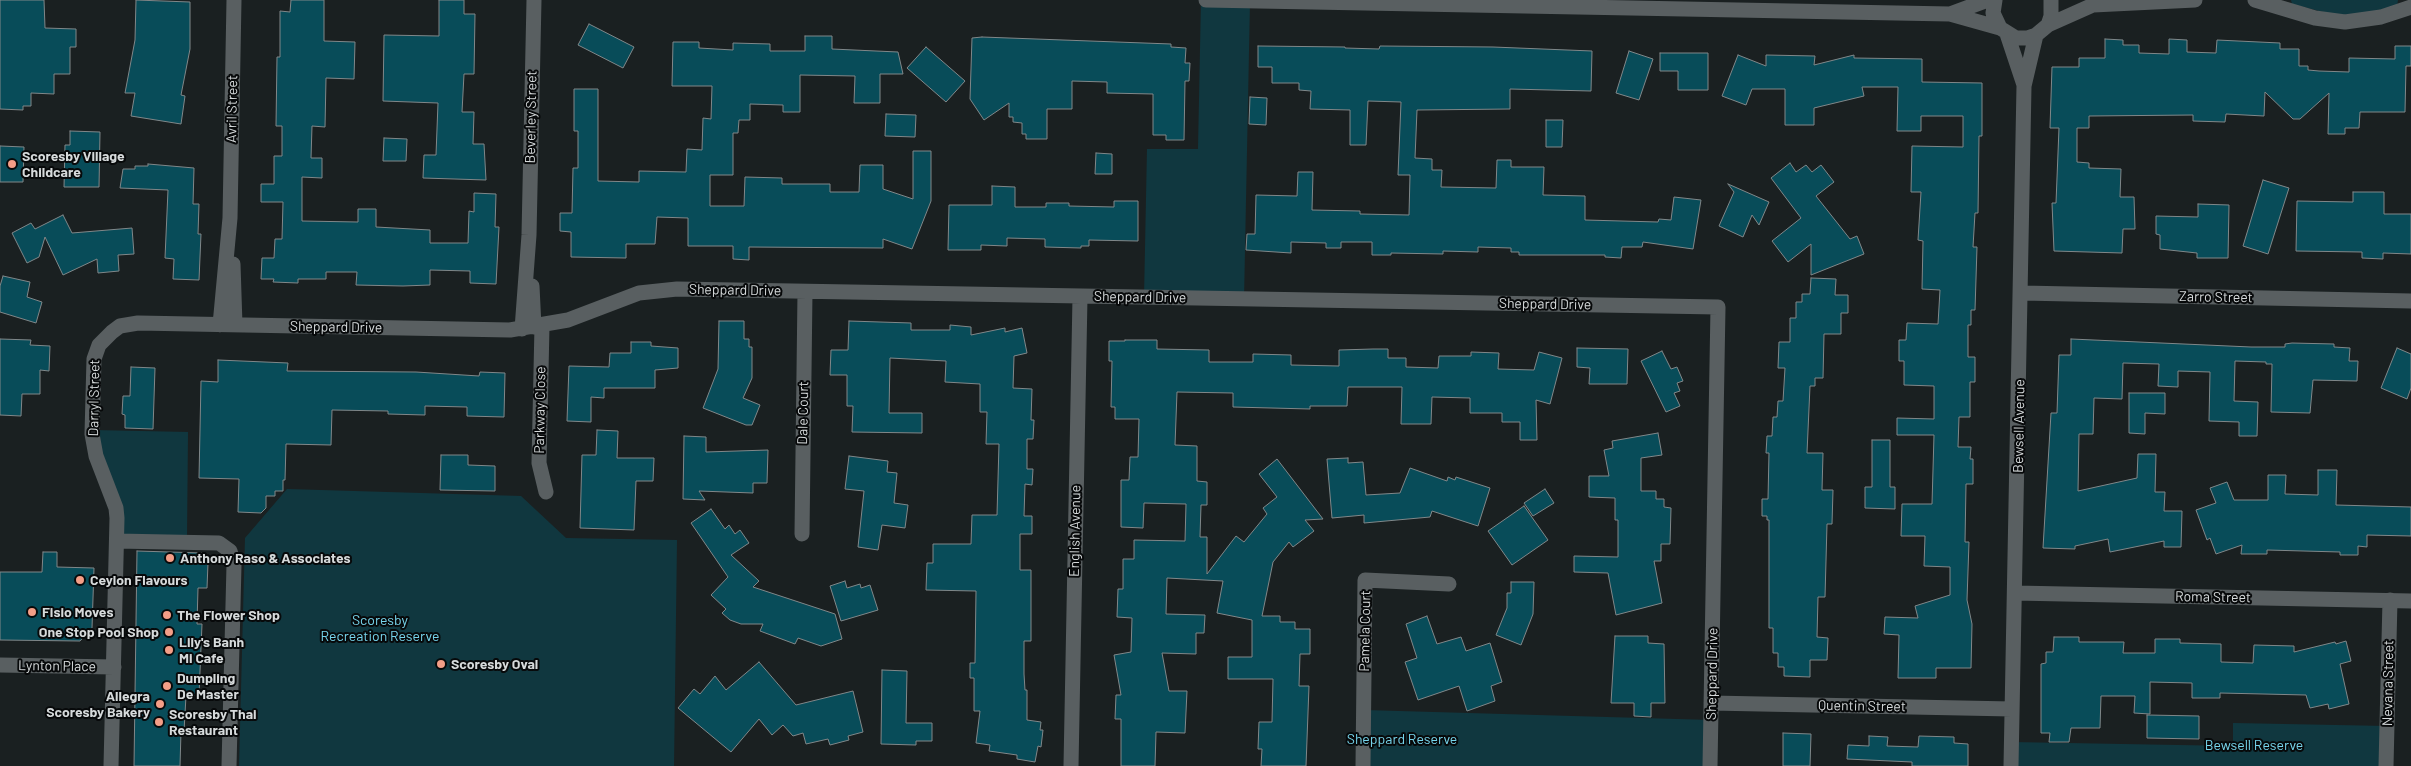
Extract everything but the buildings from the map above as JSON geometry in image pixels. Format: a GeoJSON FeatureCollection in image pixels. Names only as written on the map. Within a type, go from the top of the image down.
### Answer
{"type":"FeatureCollection","features":[{"type":"Feature","properties":{"kind":"street","name":"Avril Street"},"geometry":{"type":"LineString","coordinates":[[228,325],[234,0]]}},
{"type":"Feature","properties":{"kind":"street","name":"Beverley Street"},"geometry":{"type":"LineString","coordinates":[[532,327],[529,235],[534,0]]}},
{"type":"Feature","properties":{"kind":"street"},"geometry":{"type":"LineString","coordinates":[[1206,0],[1420,2],[1950,14],[2004,31],[2016,38],[2027,38],[2036,35],[2048,24],[2093,5],[2195,0]]}},
{"type":"Feature","properties":{"kind":"street"},"geometry":{"type":"LineString","coordinates":[[1950,14],[1988,0]]}},
{"type":"Feature","properties":{"kind":"street","name":"Bewsell Avenue"},"geometry":{"type":"LineString","coordinates":[[1995,0],[1994,13],[2004,31],[2024,86]]}},
{"type":"Feature","properties":{"kind":"street"},"geometry":{"type":"LineString","coordinates":[[2048,24],[2051,16],[2051,0]]}},
{"type":"Feature","properties":{"kind":"street"},"geometry":{"type":"LineString","coordinates":[[2077,0],[2093,5]]}},
{"type":"Feature","properties":{"kind":"street"},"geometry":{"type":"LineString","coordinates":[[2255,0],[2293,6],[2325,20],[2345,22],[2364,20],[2396,6],[2411,7]]}},
{"type":"Feature","properties":{"kind":"street","name":"Bewsell Avenue"},"geometry":{"type":"LineString","coordinates":[[2011,766],[2022,293],[2024,86],[2036,35]]}},
{"type":"Feature","properties":{"kind":"street","name":"Sheppard Drive"},"geometry":{"type":"LineString","coordinates":[[112,332],[120,326],[138,323],[489,330],[532,327],[580,317],[625,297],[654,290],[1718,307],[1710,766]]}},
{"type":"Feature","properties":{"kind":"street","name":"Dale Court"},"geometry":{"type":"LineString","coordinates":[[802,534],[805,292]]}},
{"type":"Feature","properties":{"kind":"street","name":"Zarro Street"},"geometry":{"type":"LineString","coordinates":[[2022,293],[2411,301]]}},
{"type":"Feature","properties":{"kind":"street","name":"English Avenue"},"geometry":{"type":"LineString","coordinates":[[1071,766],[1080,297]]}},
{"type":"Feature","properties":{"kind":"street","name":"Parkway Close"},"geometry":{"type":"LineString","coordinates":[[532,327],[539,463],[546,492]]}},
{"type":"Feature","properties":{"kind":"street","name":"Darryl Street"},"geometry":{"type":"LineString","coordinates":[[111,766],[117,541],[116,508],[96,456],[92,434],[94,359],[99,345],[112,332]]}},
{"type":"Feature","properties":{"kind":"street"},"geometry":{"type":"LineString","coordinates":[[117,541],[219,543],[230,551],[234,565],[229,766]]}},
{"type":"Feature","properties":{"kind":"street","name":"Pamela Court"},"geometry":{"type":"LineString","coordinates":[[1363,766],[1365,580],[1449,584]]}},
{"type":"Feature","properties":{"kind":"street","name":"Roma Street"},"geometry":{"type":"LineString","coordinates":[[2015,593],[2411,601]]}},
{"type":"Feature","properties":{"kind":"street","name":"Nevana Street"},"geometry":{"type":"LineString","coordinates":[[2386,766],[2390,600]]}},
{"type":"Feature","properties":{"kind":"street","name":"Lynton Place"},"geometry":{"type":"LineString","coordinates":[[0,666],[114,667]]}},
{"type":"Feature","properties":{"kind":"street","name":"Quentin Street"},"geometry":{"type":"LineString","coordinates":[[1711,703],[2012,709]]}},
{"type":"Feature","properties":{"kind":"green space"},"geometry":{"type":"Polygon","coordinates":[[[1201,0],[1250,1],[1244,299],[1144,298],[1147,149],[1198,149],[1201,0]]]}},
{"type":"Feature","properties":{"kind":"green space"},"geometry":{"type":"Polygon","coordinates":[[[2291,0],[2398,0],[2397,6],[2358,21],[2292,4],[2291,0]]]}},
{"type":"Feature","properties":{"kind":"green space"},"geometry":{"type":"Polygon","coordinates":[[[92,430],[188,432],[187,536],[117,535],[92,430]]]}},
{"type":"Feature","properties":{"kind":"green space","name":"Scoresby Recreation Reserve"},"geometry":{"type":"Polygon","coordinates":[[[287,489],[521,496],[566,538],[677,540],[674,766],[239,766],[245,538],[287,489]]]}},
{"type":"Feature","properties":{"kind":"green space","name":"Sheppard Reserve"},"geometry":{"type":"Polygon","coordinates":[[[1364,710],[1711,720],[1710,766],[1363,766],[1364,710]]]}},
{"type":"Feature","properties":{"kind":"green space","name":"Bewsell Reserve"},"geometry":{"type":"Polygon","coordinates":[[[2233,723],[2387,726],[2386,766],[2011,766],[2011,742],[2233,746],[2233,723]]]}},
{"type":"Feature","properties":{"kind":"place","name":"Scoresby Village Childcare"},"geometry":{"type":"Point","coordinates":[12,164]}},
{"type":"Feature","properties":{"kind":"place","name":"Anthony Raso & Associates"},"geometry":{"type":"Point","coordinates":[170,558]}},
{"type":"Feature","properties":{"kind":"place","name":"Ceylon Flavours"},"geometry":{"type":"Point","coordinates":[80,580]}},
{"type":"Feature","properties":{"kind":"place","name":"Fisio Moves"},"geometry":{"type":"Point","coordinates":[32,612]}},
{"type":"Feature","properties":{"kind":"place","name":"The Flower Shop"},"geometry":{"type":"Point","coordinates":[167,615]}},
{"type":"Feature","properties":{"kind":"place","name":"One Stop Pool Shop"},"geometry":{"type":"Point","coordinates":[169,632]}},
{"type":"Feature","properties":{"kind":"place","name":"Lily's Banh Mi Cafe"},"geometry":{"type":"Point","coordinates":[169,650]}},
{"type":"Feature","properties":{"kind":"place","name":"Scoresby Oval"},"geometry":{"type":"Point","coordinates":[441,664]}},
{"type":"Feature","properties":{"kind":"place","name":"Dumpling De Master"},"geometry":{"type":"Point","coordinates":[167,686]}},
{"type":"Feature","properties":{"kind":"place","name":"Allegra Scoresby Bakery"},"geometry":{"type":"Point","coordinates":[160,704]}},
{"type":"Feature","properties":{"kind":"place","name":"Scoresby Thai Restaurant"},"geometry":{"type":"Point","coordinates":[159,722]}}]}
